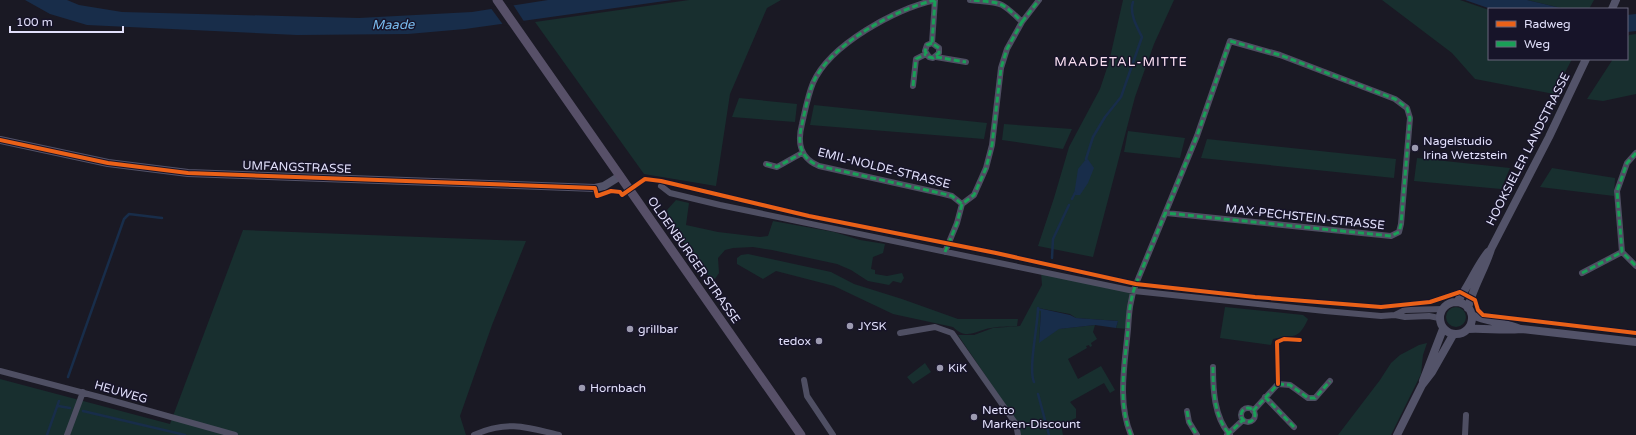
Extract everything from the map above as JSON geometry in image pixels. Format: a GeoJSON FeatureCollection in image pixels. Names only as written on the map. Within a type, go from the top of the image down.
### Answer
{"type":"FeatureCollection","features":[{"type":"Feature","properties":{"kind":"main road","name":"OLDENBURGER STRASSE"},"geometry":{"type":"LineString","coordinates":[[498,1],[801,435]]}},
{"type":"Feature","properties":{"kind":"main road","name":"HOOKSIELER LANDSTRASSE"},"geometry":{"type":"LineString","coordinates":[[1457,302],[1467,288],[1480,263],[1491,249],[1549,137],[1586,60]]}},
{"type":"Feature","properties":{"kind":"main road","name":"UMFANGSTRASSE"},"geometry":{"type":"LineString","coordinates":[[0,140],[108,163],[188,173],[595,188],[604,186],[620,176]]}},
{"type":"Feature","properties":{"kind":"main road","name":"HOOKSIELER LANDSTRASSE"},"geometry":{"type":"LineString","coordinates":[[1470,311],[1471,298],[1486,266],[1491,249]]}},
{"type":"Feature","properties":{"kind":"main road"},"geometry":{"type":"LineString","coordinates":[[1470,311],[1472,324],[1462,334],[1453,335],[1443,329],[1439,318],[1442,308],[1448,304],[1457,302],[1470,311],[1482,320],[1510,325],[1521,329],[1636,342]]}},
{"type":"Feature","properties":{"kind":"main road"},"geometry":{"type":"LineString","coordinates":[[1468,329],[1481,328],[1508,331],[1521,329]]}},
{"type":"Feature","properties":{"kind":"main road"},"geometry":{"type":"LineString","coordinates":[[1397,435],[1422,385],[1427,368],[1443,329]]}},
{"type":"Feature","properties":{"kind":"main road"},"geometry":{"type":"LineString","coordinates":[[1422,385],[1432,372],[1453,335]]}},
{"type":"Feature","properties":{"kind":"street","name":"EMIL-NOLDE-STRASSE"},"geometry":{"type":"LineString","coordinates":[[932,43],[935,0],[908,7],[857,35],[846,43],[825,63],[813,83],[799,141],[802,153],[812,163],[819,166],[952,196],[962,204]]}},
{"type":"Feature","properties":{"kind":"street"},"geometry":{"type":"LineString","coordinates":[[970,0],[1003,4],[1022,22]]}},
{"type":"Feature","properties":{"kind":"street"},"geometry":{"type":"LineString","coordinates":[[945,252],[957,222],[962,204],[974,195],[986,168],[992,144],[1001,68],[1007,49],[1022,22],[1039,0]]}},
{"type":"Feature","properties":{"kind":"street","name":"MAX-PECHSTEIN-STRASSE"},"geometry":{"type":"LineString","coordinates":[[1130,435],[1124,412],[1123,396],[1130,303],[1134,291],[1197,136],[1230,41],[1258,48],[1334,75],[1396,99],[1406,108],[1410,118],[1401,224],[1399,232],[1391,236],[1166,213]]}},
{"type":"Feature","properties":{"kind":"street","name":"EMIL-NOLDE-STRASSE"},"geometry":{"type":"LineString","coordinates":[[913,86],[916,59],[926,54],[925,48],[932,43]]}},
{"type":"Feature","properties":{"kind":"street","name":"EMIL-NOLDE-STRASSE"},"geometry":{"type":"LineString","coordinates":[[932,43],[939,48],[939,53],[936,57]]}},
{"type":"Feature","properties":{"kind":"street"},"geometry":{"type":"LineString","coordinates":[[926,54],[929,57],[966,62]]}},
{"type":"Feature","properties":{"kind":"street","name":"EMIL-NOLDE-STRASSE"},"geometry":{"type":"LineString","coordinates":[[766,164],[777,167],[802,153]]}},
{"type":"Feature","properties":{"kind":"street"},"geometry":{"type":"LineString","coordinates":[[1636,153],[1627,163],[1616,191],[1622,252],[1636,266]]}},
{"type":"Feature","properties":{"kind":"street"},"geometry":{"type":"LineString","coordinates":[[661,186],[670,194],[1134,291],[1320,311],[1382,316],[1430,316],[1439,318]]}},
{"type":"Feature","properties":{"kind":"street"},"geometry":{"type":"LineString","coordinates":[[1582,273],[1622,252]]}},
{"type":"Feature","properties":{"kind":"street"},"geometry":{"type":"LineString","coordinates":[[1395,315],[1405,310],[1442,308]]}},
{"type":"Feature","properties":{"kind":"street"},"geometry":{"type":"LineString","coordinates":[[900,333],[935,327],[952,333],[1016,424],[1018,435]]}},
{"type":"Feature","properties":{"kind":"street"},"geometry":{"type":"LineString","coordinates":[[1213,367],[1213,389],[1218,413],[1229,434],[1243,420]]}},
{"type":"Feature","properties":{"kind":"street","name":"HEUWEG"},"geometry":{"type":"LineString","coordinates":[[0,371],[83,392],[235,435]]}},
{"type":"Feature","properties":{"kind":"street"},"geometry":{"type":"LineString","coordinates":[[804,380],[807,396],[833,435]]}},
{"type":"Feature","properties":{"kind":"street"},"geometry":{"type":"LineString","coordinates":[[1253,411],[1278,384],[1290,384],[1308,398],[1316,398],[1330,381]]}},
{"type":"Feature","properties":{"kind":"street"},"geometry":{"type":"LineString","coordinates":[[67,435],[83,392]]}},
{"type":"Feature","properties":{"kind":"street"},"geometry":{"type":"LineString","coordinates":[[1265,398],[1294,427]]}},
{"type":"Feature","properties":{"kind":"street"},"geometry":{"type":"LineString","coordinates":[[1243,420],[1241,416],[1242,412],[1246,409],[1253,411]]}},
{"type":"Feature","properties":{"kind":"street"},"geometry":{"type":"LineString","coordinates":[[1187,411],[1189,422],[1197,435]]}},
{"type":"Feature","properties":{"kind":"street"},"geometry":{"type":"LineString","coordinates":[[1243,420],[1247,422],[1253,420],[1253,411]]}},
{"type":"Feature","properties":{"kind":"street"},"geometry":{"type":"LineString","coordinates":[[1465,435],[1466,415]]}},
{"type":"Feature","properties":{"kind":"street"},"geometry":{"type":"LineString","coordinates":[[474,435],[493,428],[513,425],[559,435]]}},
{"type":"Feature","properties":{"kind":"green space"},"geometry":{"type":"Polygon","coordinates":[[[689,0],[781,0],[767,8],[730,94],[716,186],[644,174],[535,22],[689,0]]]}},
{"type":"Feature","properties":{"kind":"green space"},"geometry":{"type":"Polygon","coordinates":[[[1123,0],[1174,0],[1154,44],[1135,97],[1093,257],[1038,246],[1069,147],[1100,89],[1109,62],[1123,0]]]}},
{"type":"Feature","properties":{"kind":"green space"},"geometry":{"type":"Polygon","coordinates":[[[1382,0],[1460,0],[1488,10],[1488,60],[1571,60],[1554,94],[1475,79],[1452,53],[1382,0]]]}},
{"type":"Feature","properties":{"kind":"green space"},"geometry":{"type":"Polygon","coordinates":[[[1527,0],[1594,0],[1590,8],[1561,8],[1527,0]]]}},
{"type":"Feature","properties":{"kind":"green space"},"geometry":{"type":"Polygon","coordinates":[[[1636,34],[1636,94],[1603,101],[1587,99],[1612,60],[1628,60],[1629,35],[1636,34]]]}},
{"type":"Feature","properties":{"kind":"green space"},"geometry":{"type":"Polygon","coordinates":[[[739,98],[797,104],[795,122],[732,117],[739,98]]]}},
{"type":"Feature","properties":{"kind":"green space"},"geometry":{"type":"Polygon","coordinates":[[[814,105],[987,123],[984,139],[810,125],[814,105]]]}},
{"type":"Feature","properties":{"kind":"green space"},"geometry":{"type":"Polygon","coordinates":[[[1004,124],[1072,129],[1063,149],[1002,140],[1004,124]]]}},
{"type":"Feature","properties":{"kind":"green space"},"geometry":{"type":"Polygon","coordinates":[[[1128,131],[1185,138],[1180,158],[1124,152],[1128,131]]]}},
{"type":"Feature","properties":{"kind":"green space"},"geometry":{"type":"Polygon","coordinates":[[[1207,139],[1396,159],[1394,178],[1201,158],[1207,139]]]}},
{"type":"Feature","properties":{"kind":"green space"},"geometry":{"type":"Polygon","coordinates":[[[1417,158],[1510,168],[1501,189],[1414,181],[1417,158]]]}},
{"type":"Feature","properties":{"kind":"green space"},"geometry":{"type":"Polygon","coordinates":[[[1552,168],[1615,178],[1614,196],[1540,187],[1552,168]]]}},
{"type":"Feature","properties":{"kind":"green space"},"geometry":{"type":"Polygon","coordinates":[[[676,200],[689,203],[686,225],[718,232],[760,237],[768,236],[773,221],[834,232],[860,240],[885,244],[883,253],[873,257],[871,269],[875,270],[875,274],[887,276],[902,273],[904,278],[901,283],[893,281],[889,285],[868,281],[851,270],[837,264],[753,247],[725,250],[718,258],[719,273],[715,279],[706,274],[671,224],[667,210],[676,200]]]}},
{"type":"Feature","properties":{"kind":"green space"},"geometry":{"type":"Polygon","coordinates":[[[243,230],[526,241],[492,325],[460,416],[466,435],[0,435],[0,379],[170,424],[243,230]]]}},
{"type":"Feature","properties":{"kind":"green space"},"geometry":{"type":"Polygon","coordinates":[[[748,254],[831,272],[854,284],[958,319],[1018,319],[1017,326],[994,327],[972,334],[963,333],[953,327],[893,314],[834,286],[776,271],[763,279],[737,264],[737,258],[741,255],[748,254]]]}},
{"type":"Feature","properties":{"kind":"green space"},"geometry":{"type":"Polygon","coordinates":[[[1041,272],[1134,291],[1128,329],[1116,328],[1118,321],[1076,318],[1070,314],[1038,308],[1041,311],[1039,342],[1058,329],[1095,325],[1093,332],[1097,339],[1091,343],[1092,346],[1086,346],[1087,348],[1068,359],[1078,379],[1101,366],[1115,390],[1110,393],[1104,383],[1070,402],[1076,409],[1076,418],[1061,425],[1063,435],[1020,435],[1017,422],[958,335],[974,335],[993,328],[1020,326],[1042,285],[1041,272]]]}},
{"type":"Feature","properties":{"kind":"green space"},"geometry":{"type":"Polygon","coordinates":[[[1225,307],[1303,315],[1308,319],[1298,334],[1273,339],[1271,345],[1220,338],[1225,307]]]}},
{"type":"Feature","properties":{"kind":"green space"},"geometry":{"type":"Polygon","coordinates":[[[1456,307],[1463,310],[1466,317],[1463,324],[1456,327],[1449,324],[1446,317],[1449,310],[1456,307]]]}},
{"type":"Feature","properties":{"kind":"green space"},"geometry":{"type":"Polygon","coordinates":[[[1427,343],[1423,355],[1421,374],[1391,435],[1338,435],[1380,380],[1391,363],[1400,355],[1419,345],[1427,343]]]}},
{"type":"Feature","properties":{"kind":"green space"},"geometry":{"type":"Polygon","coordinates":[[[925,363],[931,372],[913,384],[907,377],[925,363]]]}},
{"type":"Feature","properties":{"kind":"water","name":"Maade"},"geometry":{"type":"Polygon","coordinates":[[[25,0],[67,0],[79,5],[122,12],[359,18],[472,12],[548,0],[672,0],[465,29],[408,34],[297,35],[87,25],[50,14],[25,0]]]}},
{"type":"Feature","properties":{"kind":"water"},"geometry":{"type":"Polygon","coordinates":[[[1465,0],[1527,0],[1561,8],[1488,8],[1465,0]]]}},
{"type":"Feature","properties":{"kind":"water"},"geometry":{"type":"Polygon","coordinates":[[[1636,14],[1636,31],[1628,32],[1628,15],[1636,14]]]}},
{"type":"Feature","properties":{"kind":"water"},"geometry":{"type":"Polygon","coordinates":[[[1087,158],[1094,168],[1088,183],[1080,195],[1074,195],[1078,169],[1087,158]]]}},
{"type":"Feature","properties":{"kind":"water"},"geometry":{"type":"Polygon","coordinates":[[[1038,308],[1070,315],[1076,318],[1118,321],[1116,328],[1095,325],[1059,329],[1039,343],[1041,311],[1038,310],[1038,308]]]}},
{"type":"Feature","properties":{"kind":"pier"},"geometry":{"type":"Polygon","coordinates":[[[512,3],[525,23],[504,26],[490,7],[512,3]]]}},
{"type":"Feature","properties":{"kind":"waterway"},"geometry":{"type":"LineString","coordinates":[[1086,159],[1093,137],[1105,117],[1121,97],[1142,37],[1133,15],[1133,2]]}},
{"type":"Feature","properties":{"kind":"waterway"},"geometry":{"type":"LineString","coordinates":[[1072,199],[1075,193]]}},
{"type":"Feature","properties":{"kind":"waterway"},"geometry":{"type":"LineString","coordinates":[[1052,258],[1053,239],[1069,205]]}},
{"type":"Feature","properties":{"kind":"waterway"},"geometry":{"type":"LineString","coordinates":[[68,377],[124,219],[129,214],[162,218]]}},
{"type":"Feature","properties":{"kind":"waterway"},"geometry":{"type":"LineString","coordinates":[[1034,382],[1032,367],[1038,308]]}},
{"type":"Feature","properties":{"kind":"waterway"},"geometry":{"type":"LineString","coordinates":[[1038,394],[1049,435]]}},
{"type":"Feature","properties":{"kind":"waterway"},"geometry":{"type":"LineString","coordinates":[[47,435],[59,401]]}},
{"type":"Feature","properties":{"kind":"waterway"},"geometry":{"type":"LineString","coordinates":[[58,406],[70,408]]}},
{"type":"Feature","properties":{"kind":"waterway"},"geometry":{"type":"LineString","coordinates":[[83,411],[185,435]]}},
{"type":"Feature","properties":{"kind":"marked path"},"geometry":{"type":"LineString","coordinates":[[935,0],[902,11],[884,20],[866,30],[834,55],[822,69],[811,88],[801,131],[800,144],[808,159],[819,166],[952,196],[962,204]]}},
{"type":"Feature","properties":{"kind":"marked path"},"geometry":{"type":"LineString","coordinates":[[932,43],[927,45],[925,51],[929,57],[933,58],[939,53],[939,48],[932,43],[935,0]]}},
{"type":"Feature","properties":{"kind":"marked path"},"geometry":{"type":"LineString","coordinates":[[945,252],[957,223],[962,204],[974,195],[986,168],[992,145],[1001,68],[1007,49],[1022,22],[1004,6],[994,2],[970,0]]}},
{"type":"Feature","properties":{"kind":"marked path"},"geometry":{"type":"LineString","coordinates":[[1022,22],[1039,0]]}},
{"type":"Feature","properties":{"kind":"marked path"},"geometry":{"type":"LineString","coordinates":[[1131,435],[1124,409],[1123,382],[1129,312],[1132,295],[1197,136],[1230,41],[1280,55],[1395,99],[1407,108],[1410,118],[1401,224],[1399,232],[1391,236],[1166,213]]}},
{"type":"Feature","properties":{"kind":"marked path"},"geometry":{"type":"LineString","coordinates":[[913,86],[916,59],[926,54]]}},
{"type":"Feature","properties":{"kind":"marked path"},"geometry":{"type":"LineString","coordinates":[[936,57],[966,62]]}},
{"type":"Feature","properties":{"kind":"marked path"},"geometry":{"type":"LineString","coordinates":[[766,164],[777,167],[802,153]]}},
{"type":"Feature","properties":{"kind":"marked path"},"geometry":{"type":"LineString","coordinates":[[1636,153],[1627,163],[1617,191],[1622,252],[1636,266]]}},
{"type":"Feature","properties":{"kind":"marked path"},"geometry":{"type":"LineString","coordinates":[[1582,273],[1622,252]]}},
{"type":"Feature","properties":{"kind":"marked path"},"geometry":{"type":"LineString","coordinates":[[1213,367],[1213,385],[1218,412],[1230,435]]}},
{"type":"Feature","properties":{"kind":"marked path"},"geometry":{"type":"LineString","coordinates":[[1253,411],[1278,384],[1278,380]]}},
{"type":"Feature","properties":{"kind":"marked path"},"geometry":{"type":"LineString","coordinates":[[1278,384],[1290,385],[1308,398],[1315,398],[1330,381]]}},
{"type":"Feature","properties":{"kind":"marked path"},"geometry":{"type":"LineString","coordinates":[[1265,397],[1294,427]]}},
{"type":"Feature","properties":{"kind":"marked path"},"geometry":{"type":"LineString","coordinates":[[1248,408],[1253,410],[1255,415],[1253,420],[1248,422],[1243,420],[1241,415],[1243,410],[1248,408]]}},
{"type":"Feature","properties":{"kind":"marked path"},"geometry":{"type":"LineString","coordinates":[[1187,411],[1189,422],[1197,435]]}},
{"type":"Feature","properties":{"kind":"marked path"},"geometry":{"type":"LineString","coordinates":[[1227,435],[1243,420]]}},
{"type":"Feature","properties":{"kind":"cycle path"},"geometry":{"type":"LineString","coordinates":[[0,140],[108,163],[188,173],[595,188],[597,196],[611,191],[620,192],[622,195],[645,179],[661,181],[809,216],[996,253],[1136,284],[1255,297],[1381,307],[1430,302],[1460,292],[1475,300],[1478,310],[1483,315],[1636,333]]}},
{"type":"Feature","properties":{"kind":"cycle path"},"geometry":{"type":"LineString","coordinates":[[1278,384],[1277,342],[1284,339],[1300,340]]}},
{"type":"Feature","properties":{"kind":"place","name":"Nagelstudio Irina Wetzstein"},"geometry":{"type":"Point","coordinates":[1415,148]}},
{"type":"Feature","properties":{"kind":"place","name":"JYSK"},"geometry":{"type":"Point","coordinates":[850,326]}},
{"type":"Feature","properties":{"kind":"place","name":"grillbar"},"geometry":{"type":"Point","coordinates":[630,329]}},
{"type":"Feature","properties":{"kind":"place","name":"tedox"},"geometry":{"type":"Point","coordinates":[819,341]}},
{"type":"Feature","properties":{"kind":"place","name":"KiK"},"geometry":{"type":"Point","coordinates":[940,368]}},
{"type":"Feature","properties":{"kind":"place","name":"Hornbach"},"geometry":{"type":"Point","coordinates":[582,388]}},
{"type":"Feature","properties":{"kind":"place","name":"Netto Marken-Discount"},"geometry":{"type":"Point","coordinates":[974,417]}},
{"type":"Feature","properties":{"kind":"district","name":"MAADETAL-MITTE"},"geometry":{"type":"Point","coordinates":[1121,61]}}]}
